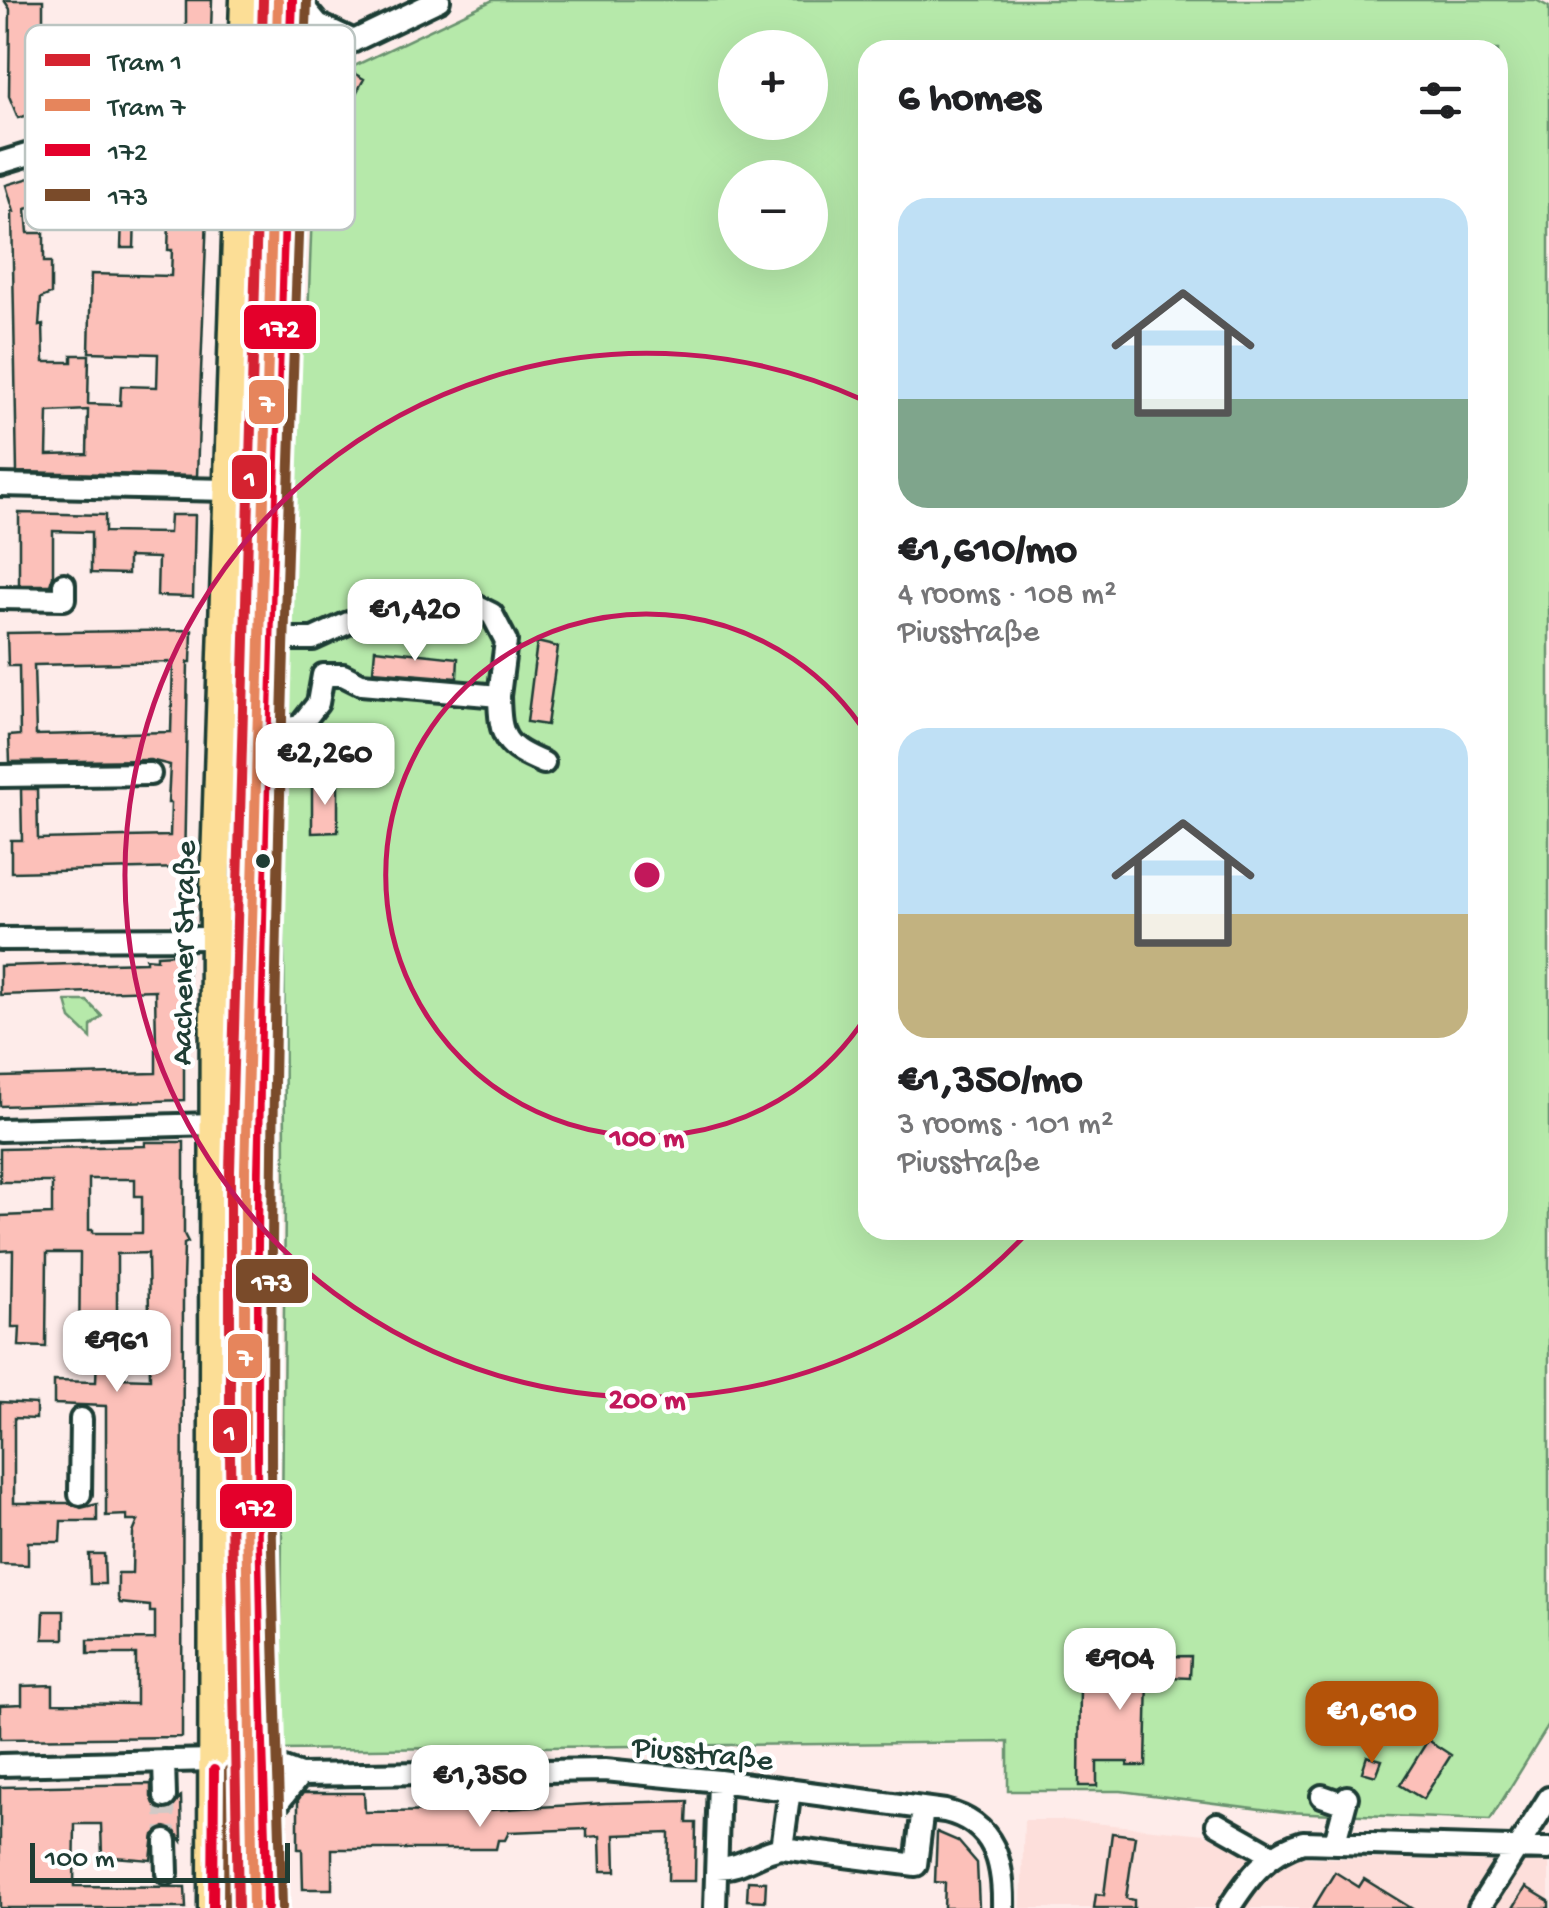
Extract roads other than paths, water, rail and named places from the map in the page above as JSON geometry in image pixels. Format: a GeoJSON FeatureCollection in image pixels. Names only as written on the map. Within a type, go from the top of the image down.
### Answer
{"type":"FeatureCollection","features":[{"type":"Feature","properties":{"kind":"main road","name":"Aachener Straße"},"geometry":{"type":"LineString","coordinates":[[244,25],[246,0]]}},
{"type":"Feature","properties":{"kind":"main road"},"geometry":{"type":"LineString","coordinates":[[293,25],[295,0]]}},
{"type":"Feature","properties":{"kind":"main road","name":"Aachener Straße"},"geometry":{"type":"LineString","coordinates":[[213,1908],[215,938],[236,230]]}},
{"type":"Feature","properties":{"kind":"main road"},"geometry":{"type":"LineString","coordinates":[[266,1908],[256,1454],[257,1216],[283,230]]}},
{"type":"Feature","properties":{"kind":"street"},"geometry":{"type":"LineString","coordinates":[[295,0],[320,25]]}},
{"type":"Feature","properties":{"kind":"street"},"geometry":{"type":"LineString","coordinates":[[355,41],[439,0]]}},
{"type":"Feature","properties":{"kind":"street"},"geometry":{"type":"LineString","coordinates":[[0,163],[25,156]]}},
{"type":"Feature","properties":{"kind":"street"},"geometry":{"type":"LineString","coordinates":[[0,485],[228,490]]}},
{"type":"Feature","properties":{"kind":"street"},"geometry":{"type":"LineString","coordinates":[[0,598],[64,599],[64,584]]}},
{"type":"Feature","properties":{"kind":"street"},"geometry":{"type":"LineString","coordinates":[[271,639],[313,639],[348,623],[418,606],[464,600],[492,614],[506,641],[498,696],[500,730],[518,752],[544,763]]}},
{"type":"Feature","properties":{"kind":"street"},"geometry":{"type":"LineString","coordinates":[[269,731],[300,726],[318,703],[323,675],[343,675],[360,684],[376,686],[498,696]]}},
{"type":"Feature","properties":{"kind":"street"},"geometry":{"type":"LineString","coordinates":[[0,776],[150,774]]}},
{"type":"Feature","properties":{"kind":"street"},"geometry":{"type":"LineString","coordinates":[[0,938],[215,938]]}},
{"type":"Feature","properties":{"kind":"street"},"geometry":{"type":"LineString","coordinates":[[0,1130],[214,1124]]}},
{"type":"Feature","properties":{"kind":"street"},"geometry":{"type":"LineString","coordinates":[[80,1419],[80,1494]]}},
{"type":"Feature","properties":{"kind":"street"},"geometry":{"type":"LineString","coordinates":[[0,1765],[214,1760]]}},
{"type":"Feature","properties":{"kind":"street"},"geometry":{"type":"LineString","coordinates":[[164,1761],[165,1797]]}},
{"type":"Feature","properties":{"kind":"street","name":"Piusstraße"},"geometry":{"type":"LineString","coordinates":[[262,1761],[300,1776],[605,1770],[719,1781],[955,1814],[975,1823],[991,1840],[1004,1881],[1003,1908]]}},
{"type":"Feature","properties":{"kind":"street"},"geometry":{"type":"LineString","coordinates":[[264,1821],[300,1776]]}},
{"type":"Feature","properties":{"kind":"street"},"geometry":{"type":"LineString","coordinates":[[716,1908],[719,1781]]}},
{"type":"Feature","properties":{"kind":"street"},"geometry":{"type":"LineString","coordinates":[[782,1848],[790,1790]]}},
{"type":"Feature","properties":{"kind":"street"},"geometry":{"type":"LineString","coordinates":[[1322,1796],[1346,1801],[1335,1842]]}},
{"type":"Feature","properties":{"kind":"street"},"geometry":{"type":"LineString","coordinates":[[1479,1908],[1548,1802]]}},
{"type":"Feature","properties":{"kind":"street"},"geometry":{"type":"LineString","coordinates":[[717,1868],[733,1868],[754,1861],[768,1850],[782,1848],[916,1866],[923,1808]]}},
{"type":"Feature","properties":{"kind":"street"},"geometry":{"type":"LineString","coordinates":[[1217,1824],[1272,1855]]}},
{"type":"Feature","properties":{"kind":"street"},"geometry":{"type":"LineString","coordinates":[[166,1841],[167,1872]]}},
{"type":"Feature","properties":{"kind":"street"},"geometry":{"type":"LineString","coordinates":[[1229,1908],[1252,1874],[1272,1855],[1303,1842],[1549,1850]]}},
{"type":"Feature","properties":{"kind":"tunnel"},"geometry":{"type":"LineString","coordinates":[[165,1797],[166,1841]]}},
{"type":"Feature","properties":{"kind":"tram line","name":"1"},"geometry":{"type":"LineString","coordinates":[[262,25],[263,0]]}},
{"type":"Feature","properties":{"kind":"tram line","name":"7"},"geometry":{"type":"LineString","coordinates":[[277,25],[278,0]]}},
{"type":"Feature","properties":{"kind":"tram line","name":"1"},"geometry":{"type":"LineString","coordinates":[[238,1908],[230,1456],[230,1171],[257,230]]}},
{"type":"Feature","properties":{"kind":"tram line","name":"7"},"geometry":{"type":"LineString","coordinates":[[253,1908],[245,1456],[245,1171],[272,230]]}}]}
